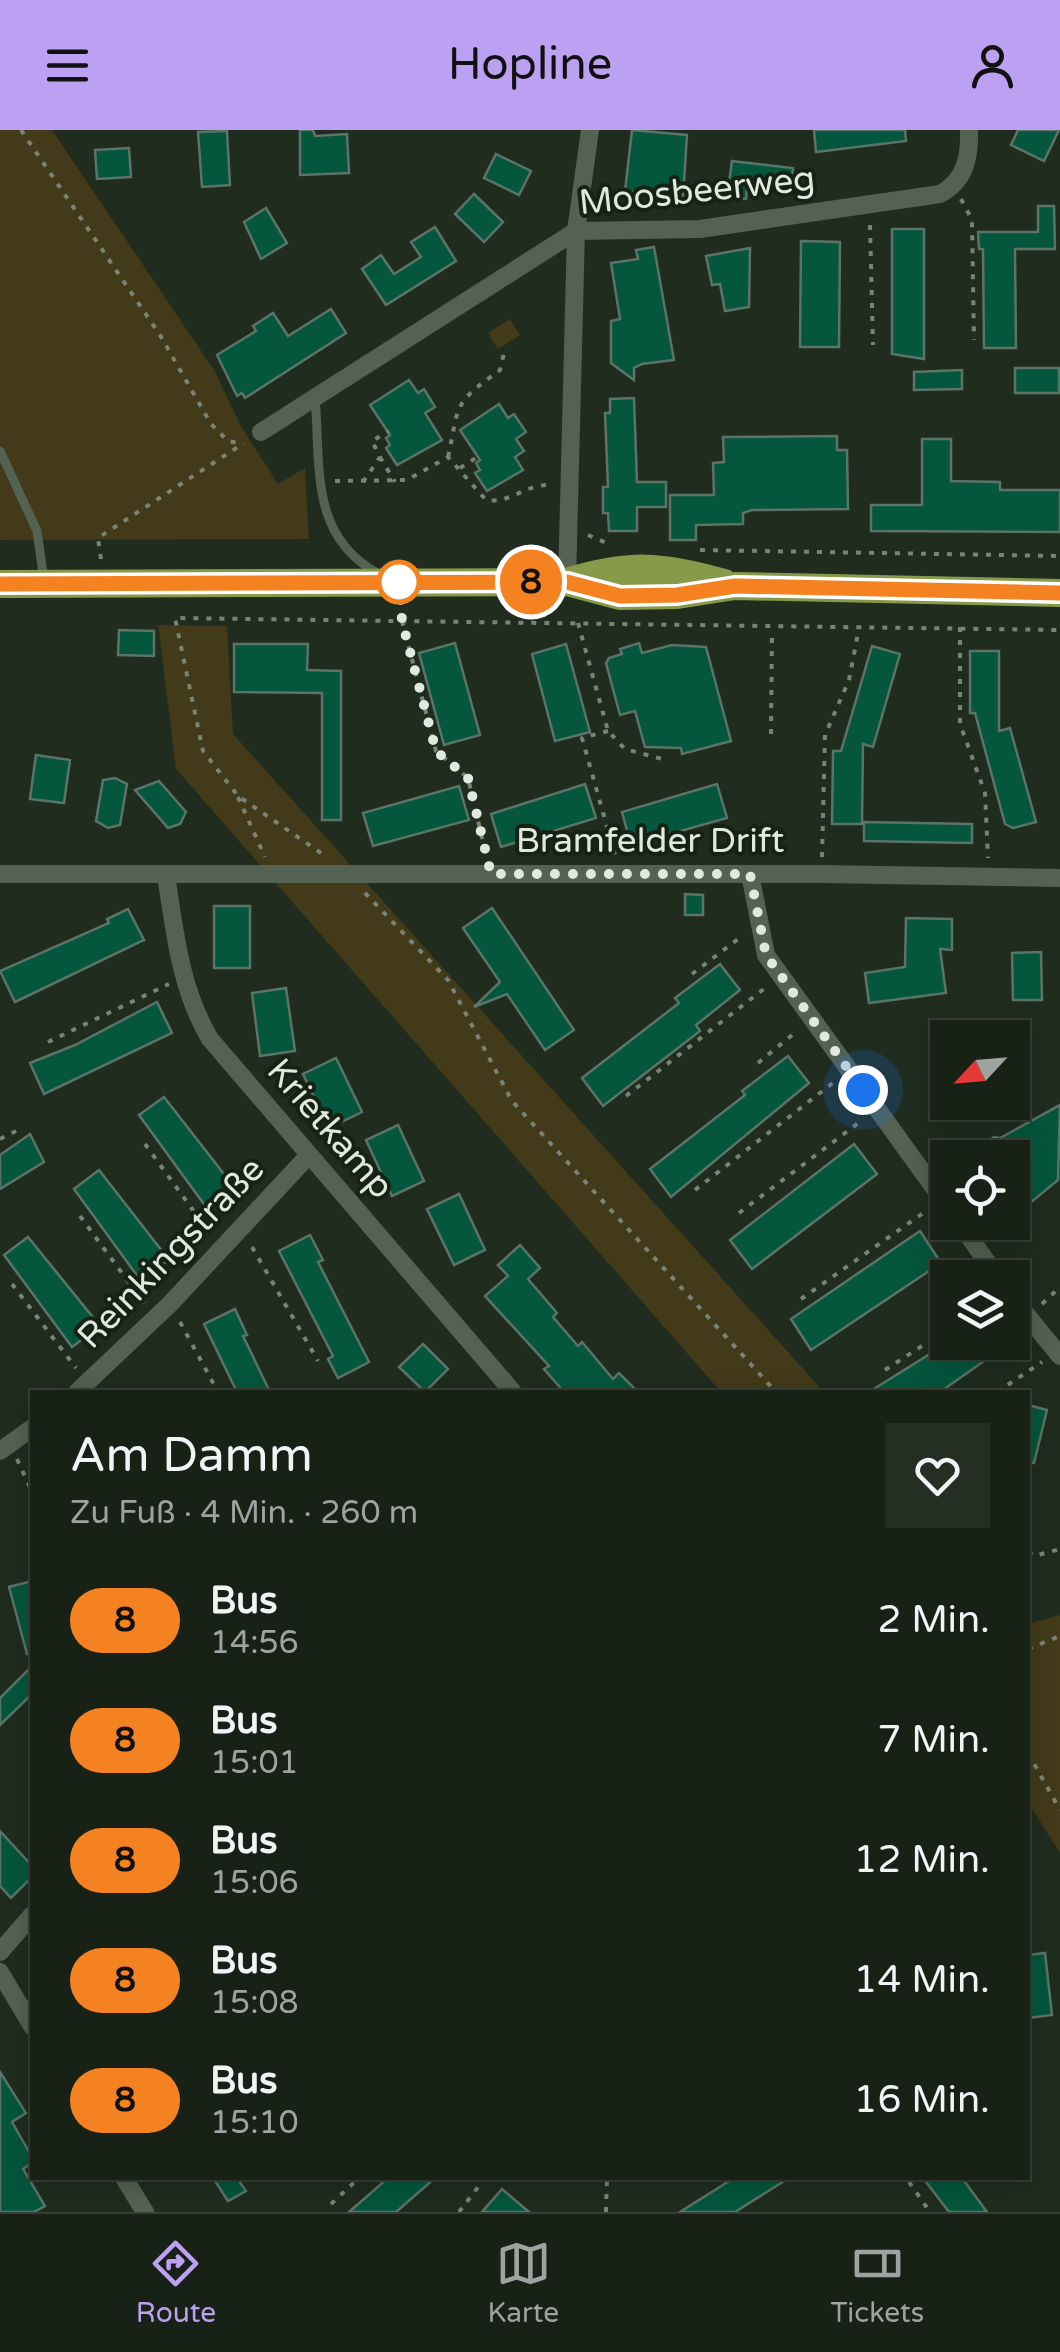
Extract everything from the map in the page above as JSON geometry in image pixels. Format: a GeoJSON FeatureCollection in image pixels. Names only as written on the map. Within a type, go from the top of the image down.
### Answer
{"type":"FeatureCollection","features":[{"type":"Feature","properties":{"kind":"main road"},"geometry":{"type":"LineString","coordinates":[[0,584],[567,582],[620,596],[677,595],[735,586],[1060,593]]}},
{"type":"Feature","properties":{"kind":"street"},"geometry":{"type":"LineString","coordinates":[[567,582],[576,231],[590,130]]}},
{"type":"Feature","properties":{"kind":"street"},"geometry":{"type":"LineString","coordinates":[[955,186],[966,168],[969,130]]}},
{"type":"Feature","properties":{"kind":"street","name":"Moosbeerweg"},"geometry":{"type":"LineString","coordinates":[[260,432],[576,231],[700,229],[870,206],[940,194],[955,186]]}},
{"type":"Feature","properties":{"kind":"street","name":"Bramfelder Drift"},"geometry":{"type":"LineString","coordinates":[[0,874],[822,874],[1060,878]]}},
{"type":"Feature","properties":{"kind":"street"},"geometry":{"type":"LineString","coordinates":[[750,874],[766,955],[930,1183]]}},
{"type":"Feature","properties":{"kind":"street","name":"Krietkamp"},"geometry":{"type":"LineString","coordinates":[[166,875],[182,978],[192,1008],[210,1039],[511,1390]]}},
{"type":"Feature","properties":{"kind":"street","name":"Reinkingstraße"},"geometry":{"type":"LineString","coordinates":[[82,1388],[222,1251],[309,1155]]}},
{"type":"Feature","properties":{"kind":"street"},"geometry":{"type":"LineString","coordinates":[[1030,1320],[1057,1355]]}},
{"type":"Feature","properties":{"kind":"street"},"geometry":{"type":"LineString","coordinates":[[6,1448],[30,1430]]}},
{"type":"Feature","properties":{"kind":"street"},"geometry":{"type":"LineString","coordinates":[[0,1952],[30,1917]]}},
{"type":"Feature","properties":{"kind":"street"},"geometry":{"type":"LineString","coordinates":[[0,1972],[30,2023]]}},
{"type":"Feature","properties":{"kind":"street"},"geometry":{"type":"LineString","coordinates":[[125,2180],[145,2212]]}},
{"type":"Feature","properties":{"kind":"lane"},"geometry":{"type":"LineString","coordinates":[[315,397],[325,511],[336,540],[353,560],[392,582]]}},
{"type":"Feature","properties":{"kind":"lane"},"geometry":{"type":"LineString","coordinates":[[0,451],[37,532],[44,583]]}},
{"type":"Feature","properties":{"kind":"path"},"geometry":{"type":"LineString","coordinates":[[21,130],[150,320],[211,424],[228,441],[243,444]]}},
{"type":"Feature","properties":{"kind":"path"},"geometry":{"type":"LineString","coordinates":[[955,186],[972,220],[974,340]]}},
{"type":"Feature","properties":{"kind":"path"},"geometry":{"type":"LineString","coordinates":[[870,206],[873,345]]}},
{"type":"Feature","properties":{"kind":"path"},"geometry":{"type":"LineString","coordinates":[[448,457],[452,424],[463,397],[500,370],[504,353]]}},
{"type":"Feature","properties":{"kind":"path"},"geometry":{"type":"LineString","coordinates":[[389,431],[372,441],[395,482]]}},
{"type":"Feature","properties":{"kind":"path"},"geometry":{"type":"LineString","coordinates":[[103,581],[98,538],[260,432]]}},
{"type":"Feature","properties":{"kind":"path"},"geometry":{"type":"LineString","coordinates":[[460,468],[479,456]]}},
{"type":"Feature","properties":{"kind":"path"},"geometry":{"type":"LineString","coordinates":[[363,482],[380,457]]}},
{"type":"Feature","properties":{"kind":"path"},"geometry":{"type":"LineString","coordinates":[[448,457],[486,500],[505,501],[533,485],[547,484]]}},
{"type":"Feature","properties":{"kind":"path"},"geometry":{"type":"LineString","coordinates":[[340,481],[395,482],[448,457]]}},
{"type":"Feature","properties":{"kind":"path"},"geometry":{"type":"LineString","coordinates":[[586,534],[621,547]]}},
{"type":"Feature","properties":{"kind":"path"},"geometry":{"type":"LineString","coordinates":[[692,550],[1060,556]]}},
{"type":"Feature","properties":{"kind":"path"},"geometry":{"type":"LineString","coordinates":[[273,875],[238,796],[203,751],[176,618],[578,623],[772,630],[1060,630]]}},
{"type":"Feature","properties":{"kind":"path"},"geometry":{"type":"LineString","coordinates":[[402,621],[436,751],[468,778],[491,874]]}},
{"type":"Feature","properties":{"kind":"path"},"geometry":{"type":"LineString","coordinates":[[578,623],[608,731],[625,749],[662,759]]}},
{"type":"Feature","properties":{"kind":"path"},"geometry":{"type":"LineString","coordinates":[[960,627],[960,724],[985,792],[988,876]]}},
{"type":"Feature","properties":{"kind":"path"},"geometry":{"type":"LineString","coordinates":[[822,874],[825,735],[848,680],[860,628]]}},
{"type":"Feature","properties":{"kind":"path"},"geometry":{"type":"LineString","coordinates":[[770,734],[772,630]]}},
{"type":"Feature","properties":{"kind":"path"},"geometry":{"type":"LineString","coordinates":[[608,731],[582,738],[620,874]]}},
{"type":"Feature","properties":{"kind":"path"},"geometry":{"type":"LineString","coordinates":[[238,796],[302,838],[348,875],[448,980],[512,1101],[774,1390]]}},
{"type":"Feature","properties":{"kind":"path"},"geometry":{"type":"LineString","coordinates":[[692,974],[740,936],[762,933]]}},
{"type":"Feature","properties":{"kind":"path"},"geometry":{"type":"LineString","coordinates":[[626,1096],[781,976]]}},
{"type":"Feature","properties":{"kind":"path"},"geometry":{"type":"LineString","coordinates":[[48,1042],[182,978]]}},
{"type":"Feature","properties":{"kind":"path"},"geometry":{"type":"LineString","coordinates":[[758,1063],[812,1018]]}},
{"type":"Feature","properties":{"kind":"path"},"geometry":{"type":"LineString","coordinates":[[694,1190],[849,1070]]}},
{"type":"Feature","properties":{"kind":"path"},"geometry":{"type":"LineString","coordinates":[[739,1213],[876,1108]]}},
{"type":"Feature","properties":{"kind":"path"},"geometry":{"type":"LineString","coordinates":[[0,1139],[18,1130]]}},
{"type":"Feature","properties":{"kind":"path"},"geometry":{"type":"LineString","coordinates":[[145,1144],[222,1251]]}},
{"type":"Feature","properties":{"kind":"path"},"geometry":{"type":"LineString","coordinates":[[801,1299],[930,1214]]}},
{"type":"Feature","properties":{"kind":"path"},"geometry":{"type":"LineString","coordinates":[[80,1216],[155,1319]]}},
{"type":"Feature","properties":{"kind":"path"},"geometry":{"type":"LineString","coordinates":[[242,1230],[318,1361]]}},
{"type":"Feature","properties":{"kind":"path"},"geometry":{"type":"LineString","coordinates":[[12,1284],[82,1388]]}},
{"type":"Feature","properties":{"kind":"path"},"geometry":{"type":"LineString","coordinates":[[170,1304],[217,1390]]}},
{"type":"Feature","properties":{"kind":"path"},"geometry":{"type":"LineString","coordinates":[[885,1370],[930,1341]]}},
{"type":"Feature","properties":{"kind":"path"},"geometry":{"type":"LineString","coordinates":[[1000,1390],[1057,1355]]}},
{"type":"Feature","properties":{"kind":"path"},"geometry":{"type":"LineString","coordinates":[[6,1448],[30,1489]]}},
{"type":"Feature","properties":{"kind":"path"},"geometry":{"type":"LineString","coordinates":[[1030,1553],[1034,1556],[1060,1549]]}},
{"type":"Feature","properties":{"kind":"path"},"geometry":{"type":"LineString","coordinates":[[1030,1648],[1060,1636]]}},
{"type":"Feature","properties":{"kind":"path"},"geometry":{"type":"LineString","coordinates":[[1030,1757],[1060,1810]]}},
{"type":"Feature","properties":{"kind":"path"},"geometry":{"type":"LineString","coordinates":[[331,2204],[357,2180]]}},
{"type":"Feature","properties":{"kind":"path"},"geometry":{"type":"LineString","coordinates":[[459,2212],[483,2180]]}},
{"type":"Feature","properties":{"kind":"path"},"geometry":{"type":"LineString","coordinates":[[606,2212],[607,2180]]}},
{"type":"Feature","properties":{"kind":"path"},"geometry":{"type":"LineString","coordinates":[[909,2182],[930,2212]]}},
{"type":"Feature","properties":{"kind":"shaded area"},"geometry":{"type":"Polygon","coordinates":[[[0,130],[52,130],[214,370],[242,428],[278,484],[305,468],[309,539],[0,540],[0,130]]]}},
{"type":"Feature","properties":{"kind":"shaded area"},"geometry":{"type":"Polygon","coordinates":[[[510,319],[520,335],[498,349],[488,333],[510,319]]]}},
{"type":"Feature","properties":{"kind":"shaded area"},"geometry":{"type":"Polygon","coordinates":[[[158,625],[227,626],[233,734],[822,1390],[719,1390],[176,769],[158,625]]]}},
{"type":"Feature","properties":{"kind":"shaded area"},"geometry":{"type":"Polygon","coordinates":[[[1060,1615],[1060,1853],[1030,1805],[1030,1623],[1060,1615]]]}},
{"type":"Feature","properties":{"kind":"building"},"geometry":{"type":"Polygon","coordinates":[[[300,130],[313,130],[315,136],[347,134],[349,173],[300,175],[300,130]]]}},
{"type":"Feature","properties":{"kind":"building"},"geometry":{"type":"Polygon","coordinates":[[[632,130],[687,135],[683,197],[625,191],[632,130]]]}},
{"type":"Feature","properties":{"kind":"building"},"geometry":{"type":"Polygon","coordinates":[[[814,130],[905,130],[906,141],[816,152],[814,130]]]}},
{"type":"Feature","properties":{"kind":"building"},"geometry":{"type":"Polygon","coordinates":[[[1018,130],[1059,130],[1044,161],[1011,145],[1018,130]]]}},
{"type":"Feature","properties":{"kind":"building"},"geometry":{"type":"Polygon","coordinates":[[[227,131],[230,185],[202,187],[198,132],[227,131]]]}},
{"type":"Feature","properties":{"kind":"building"},"geometry":{"type":"Polygon","coordinates":[[[129,148],[131,177],[97,179],[95,150],[129,148]]]}},
{"type":"Feature","properties":{"kind":"building"},"geometry":{"type":"Polygon","coordinates":[[[496,154],[531,171],[519,195],[484,178],[496,154]]]}},
{"type":"Feature","properties":{"kind":"building"},"geometry":{"type":"Polygon","coordinates":[[[732,161],[793,168],[791,186],[748,181],[746,199],[727,197],[732,161]]]}},
{"type":"Feature","properties":{"kind":"building"},"geometry":{"type":"Polygon","coordinates":[[[474,194],[503,222],[484,242],[455,214],[474,194]]]}},
{"type":"Feature","properties":{"kind":"building"},"geometry":{"type":"Polygon","coordinates":[[[1038,206],[1054,206],[1055,249],[1015,249],[1016,348],[984,348],[983,249],[979,249],[978,232],[1038,232],[1038,206]]]}},
{"type":"Feature","properties":{"kind":"building"},"geometry":{"type":"Polygon","coordinates":[[[266,208],[287,243],[261,259],[244,222],[266,208]]]}},
{"type":"Feature","properties":{"kind":"building"},"geometry":{"type":"Polygon","coordinates":[[[435,227],[456,261],[386,305],[362,269],[381,255],[394,274],[421,257],[411,242],[435,227]]]}},
{"type":"Feature","properties":{"kind":"building"},"geometry":{"type":"Polygon","coordinates":[[[892,229],[924,229],[924,359],[892,354],[892,229]]]}},
{"type":"Feature","properties":{"kind":"building"},"geometry":{"type":"Polygon","coordinates":[[[801,241],[840,242],[839,347],[800,347],[801,241]]]}},
{"type":"Feature","properties":{"kind":"building"},"geometry":{"type":"Polygon","coordinates":[[[654,247],[674,360],[634,368],[634,380],[611,363],[611,321],[620,319],[611,263],[638,259],[636,250],[654,247]]]}},
{"type":"Feature","properties":{"kind":"building"},"geometry":{"type":"Polygon","coordinates":[[[750,248],[749,307],[725,311],[720,284],[712,285],[706,256],[750,248]]]}},
{"type":"Feature","properties":{"kind":"building"},"geometry":{"type":"Polygon","coordinates":[[[331,309],[346,333],[245,398],[242,393],[237,396],[217,355],[256,331],[253,326],[273,313],[288,336],[331,309]]]}},
{"type":"Feature","properties":{"kind":"building"},"geometry":{"type":"Polygon","coordinates":[[[1015,368],[1059,368],[1059,393],[1015,393],[1015,368]]]}},
{"type":"Feature","properties":{"kind":"building"},"geometry":{"type":"Polygon","coordinates":[[[962,370],[962,389],[914,390],[914,372],[962,370]]]}},
{"type":"Feature","properties":{"kind":"building"},"geometry":{"type":"Polygon","coordinates":[[[409,380],[418,393],[424,389],[435,407],[425,413],[442,440],[397,465],[386,448],[390,435],[370,405],[409,380]]]}},
{"type":"Feature","properties":{"kind":"building"},"geometry":{"type":"Polygon","coordinates":[[[634,398],[637,482],[666,482],[666,507],[637,507],[637,531],[609,531],[608,513],[603,513],[603,487],[608,487],[605,413],[610,413],[610,399],[634,398]]]}},
{"type":"Feature","properties":{"kind":"building"},"geometry":{"type":"Polygon","coordinates":[[[499,404],[508,418],[514,414],[526,432],[516,439],[524,451],[515,457],[523,470],[487,491],[475,473],[480,470],[476,463],[480,460],[460,430],[499,404]]]}},
{"type":"Feature","properties":{"kind":"building"},"geometry":{"type":"Polygon","coordinates":[[[837,436],[837,450],[847,450],[848,509],[752,510],[743,513],[743,524],[696,525],[696,540],[670,540],[670,495],[714,495],[713,463],[724,462],[723,437],[837,436]]]}},
{"type":"Feature","properties":{"kind":"building"},"geometry":{"type":"Polygon","coordinates":[[[922,439],[951,439],[951,481],[1000,482],[1000,490],[1060,490],[1060,532],[871,531],[871,505],[922,505],[922,439]]]}},
{"type":"Feature","properties":{"kind":"building"},"geometry":{"type":"Polygon","coordinates":[[[119,630],[154,631],[154,656],[118,655],[119,630]]]}},
{"type":"Feature","properties":{"kind":"building"},"geometry":{"type":"Polygon","coordinates":[[[455,643],[480,735],[444,745],[419,653],[455,643]]]}},
{"type":"Feature","properties":{"kind":"building"},"geometry":{"type":"Polygon","coordinates":[[[639,643],[642,653],[672,645],[706,647],[731,741],[682,754],[681,748],[645,747],[635,711],[620,715],[606,663],[622,654],[620,649],[639,643]]]}},
{"type":"Feature","properties":{"kind":"building"},"geometry":{"type":"Polygon","coordinates":[[[234,644],[308,644],[307,670],[341,671],[341,820],[322,820],[322,693],[234,692],[234,644]]]}},
{"type":"Feature","properties":{"kind":"building"},"geometry":{"type":"Polygon","coordinates":[[[566,644],[590,732],[555,741],[532,654],[566,644]]]}},
{"type":"Feature","properties":{"kind":"building"},"geometry":{"type":"Polygon","coordinates":[[[872,646],[900,654],[873,747],[863,744],[862,824],[832,824],[833,751],[841,751],[872,646]]]}},
{"type":"Feature","properties":{"kind":"building"},"geometry":{"type":"Polygon","coordinates":[[[970,651],[999,651],[999,731],[1010,728],[1036,822],[1013,828],[1005,824],[975,713],[970,713],[970,651]]]}},
{"type":"Feature","properties":{"kind":"building"},"geometry":{"type":"Polygon","coordinates":[[[36,755],[70,760],[64,803],[30,799],[36,755]]]}},
{"type":"Feature","properties":{"kind":"building"},"geometry":{"type":"Polygon","coordinates":[[[115,778],[127,784],[120,825],[108,828],[96,821],[103,780],[115,778]]]}},
{"type":"Feature","properties":{"kind":"building"},"geometry":{"type":"Polygon","coordinates":[[[159,781],[186,812],[180,824],[168,828],[135,790],[159,781]]]}},
{"type":"Feature","properties":{"kind":"building"},"geometry":{"type":"Polygon","coordinates":[[[585,784],[596,818],[501,847],[491,814],[585,784]]]}},
{"type":"Feature","properties":{"kind":"building"},"geometry":{"type":"Polygon","coordinates":[[[717,784],[727,818],[631,845],[622,812],[717,784]]]}},
{"type":"Feature","properties":{"kind":"building"},"geometry":{"type":"Polygon","coordinates":[[[459,786],[469,820],[373,846],[363,813],[459,786]]]}},
{"type":"Feature","properties":{"kind":"building"},"geometry":{"type":"Polygon","coordinates":[[[864,822],[972,824],[972,843],[864,841],[864,822]]]}},
{"type":"Feature","properties":{"kind":"building"},"geometry":{"type":"Polygon","coordinates":[[[685,894],[703,895],[703,915],[685,915],[685,894]]]}},
{"type":"Feature","properties":{"kind":"building"},"geometry":{"type":"Polygon","coordinates":[[[214,906],[250,906],[250,968],[214,968],[214,906]]]}},
{"type":"Feature","properties":{"kind":"building"},"geometry":{"type":"Polygon","coordinates":[[[492,908],[574,1030],[545,1050],[507,994],[474,1007],[500,982],[463,928],[492,908]]]}},
{"type":"Feature","properties":{"kind":"building"},"geometry":{"type":"Polygon","coordinates":[[[128,909],[144,940],[15,1002],[0,971],[109,923],[107,919],[128,909]]]}},
{"type":"Feature","properties":{"kind":"building"},"geometry":{"type":"Polygon","coordinates":[[[906,918],[952,919],[952,950],[940,949],[946,993],[869,1003],[865,973],[905,967],[906,918]]]}},
{"type":"Feature","properties":{"kind":"building"},"geometry":{"type":"Polygon","coordinates":[[[1041,952],[1042,1000],[1013,1000],[1012,953],[1041,952]]]}},
{"type":"Feature","properties":{"kind":"building"},"geometry":{"type":"Polygon","coordinates":[[[720,964],[740,990],[696,1025],[700,1031],[603,1106],[582,1078],[679,1003],[675,998],[720,964]]]}},
{"type":"Feature","properties":{"kind":"building"},"geometry":{"type":"Polygon","coordinates":[[[286,988],[295,1051],[260,1056],[252,993],[286,988]]]}},
{"type":"Feature","properties":{"kind":"building"},"geometry":{"type":"Polygon","coordinates":[[[157,1002],[172,1033],[44,1094],[30,1063],[75,1045],[157,1002]]]}},
{"type":"Feature","properties":{"kind":"building"},"geometry":{"type":"Polygon","coordinates":[[[788,1056],[809,1083],[671,1197],[650,1169],[788,1056]]]}},
{"type":"Feature","properties":{"kind":"building"},"geometry":{"type":"Polygon","coordinates":[[[336,1058],[362,1112],[329,1128],[303,1074],[336,1058]]]}},
{"type":"Feature","properties":{"kind":"building"},"geometry":{"type":"Polygon","coordinates":[[[164,1097],[234,1187],[206,1207],[139,1115],[164,1097]]]}},
{"type":"Feature","properties":{"kind":"building"},"geometry":{"type":"Polygon","coordinates":[[[1060,1105],[1058,1180],[1030,1203],[1030,1140],[990,1140],[1060,1105]]]}},
{"type":"Feature","properties":{"kind":"building"},"geometry":{"type":"Polygon","coordinates":[[[398,1125],[424,1181],[392,1196],[366,1140],[398,1125]]]}},
{"type":"Feature","properties":{"kind":"building"},"geometry":{"type":"Polygon","coordinates":[[[30,1134],[44,1162],[0,1189],[0,1155],[30,1134]]]}},
{"type":"Feature","properties":{"kind":"building"},"geometry":{"type":"Polygon","coordinates":[[[854,1144],[877,1174],[752,1269],[730,1240],[854,1144]]]}},
{"type":"Feature","properties":{"kind":"building"},"geometry":{"type":"Polygon","coordinates":[[[99,1170],[169,1260],[141,1281],[74,1189],[99,1170]]]}},
{"type":"Feature","properties":{"kind":"building"},"geometry":{"type":"Polygon","coordinates":[[[459,1194],[485,1250],[454,1265],[427,1209],[459,1194]]]}},
{"type":"Feature","properties":{"kind":"building"},"geometry":{"type":"Polygon","coordinates":[[[920,1231],[939,1260],[930,1260],[930,1270],[811,1350],[791,1319],[920,1231]]]}},
{"type":"Feature","properties":{"kind":"building"},"geometry":{"type":"Polygon","coordinates":[[[310,1235],[323,1260],[318,1262],[369,1362],[338,1378],[328,1359],[333,1356],[279,1251],[310,1235]]]}},
{"type":"Feature","properties":{"kind":"building"},"geometry":{"type":"Polygon","coordinates":[[[28,1237],[100,1326],[72,1347],[4,1255],[28,1237]]]}},
{"type":"Feature","properties":{"kind":"building"},"geometry":{"type":"Polygon","coordinates":[[[520,1245],[540,1268],[528,1279],[557,1313],[553,1317],[578,1346],[582,1342],[613,1379],[619,1373],[636,1390],[562,1390],[544,1369],[549,1366],[485,1296],[508,1276],[498,1265],[520,1245]]]}},
{"type":"Feature","properties":{"kind":"building"},"geometry":{"type":"Polygon","coordinates":[[[235,1309],[247,1335],[243,1336],[269,1390],[236,1390],[204,1324],[235,1309]]]}},
{"type":"Feature","properties":{"kind":"building"},"geometry":{"type":"Polygon","coordinates":[[[423,1344],[448,1369],[423,1390],[399,1367],[423,1344]]]}},
{"type":"Feature","properties":{"kind":"building"},"geometry":{"type":"Polygon","coordinates":[[[930,1354],[930,1360],[985,1360],[943,1390],[872,1390],[930,1354]]]}},
{"type":"Feature","properties":{"kind":"building"},"geometry":{"type":"Polygon","coordinates":[[[1030,1406],[1047,1410],[1034,1463],[1030,1462],[1030,1406]]]}},
{"type":"Feature","properties":{"kind":"building"},"geometry":{"type":"Polygon","coordinates":[[[30,1582],[30,1654],[27,1654],[9,1587],[30,1582]]]}},
{"type":"Feature","properties":{"kind":"building"},"geometry":{"type":"Polygon","coordinates":[[[30,1668],[30,1696],[0,1725],[0,1698],[30,1668]]]}},
{"type":"Feature","properties":{"kind":"building"},"geometry":{"type":"Polygon","coordinates":[[[0,1831],[30,1864],[30,1879],[11,1898],[0,1886],[0,1831]]]}},
{"type":"Feature","properties":{"kind":"building"},"geometry":{"type":"Polygon","coordinates":[[[1045,1953],[1052,2015],[1030,2018],[1030,1955],[1045,1953]]]}},
{"type":"Feature","properties":{"kind":"building"},"geometry":{"type":"Polygon","coordinates":[[[0,2072],[26,2113],[12,2122],[30,2154],[30,2164],[23,2169],[45,2206],[34,2212],[0,2212],[0,2072]]]}},
{"type":"Feature","properties":{"kind":"building"},"geometry":{"type":"Polygon","coordinates":[[[214,2180],[238,2180],[246,2191],[228,2201],[214,2180]]]}},
{"type":"Feature","properties":{"kind":"building"},"geometry":{"type":"Polygon","coordinates":[[[386,2180],[433,2180],[396,2212],[349,2212],[386,2180]]]}},
{"type":"Feature","properties":{"kind":"building"},"geometry":{"type":"Polygon","coordinates":[[[731,2180],[786,2180],[735,2212],[680,2212],[731,2180]]]}},
{"type":"Feature","properties":{"kind":"building"},"geometry":{"type":"Polygon","coordinates":[[[925,2180],[963,2180],[987,2212],[949,2212],[925,2180]]]}},
{"type":"Feature","properties":{"kind":"building"},"geometry":{"type":"Polygon","coordinates":[[[502,2189],[529,2212],[482,2212],[502,2189]]]}},
{"type":"Feature","properties":{"kind":"bus line","name":"8"},"geometry":{"type":"LineString","coordinates":[[0,584],[567,582],[613,596],[677,595],[735,586],[1060,593]]}},
{"type":"Feature","properties":{"kind":"route"},"geometry":{"type":"LineString","coordinates":[[399,582],[402,621],[436,751],[468,778],[491,874],[750,874],[766,955],[863,1090]]}}]}
